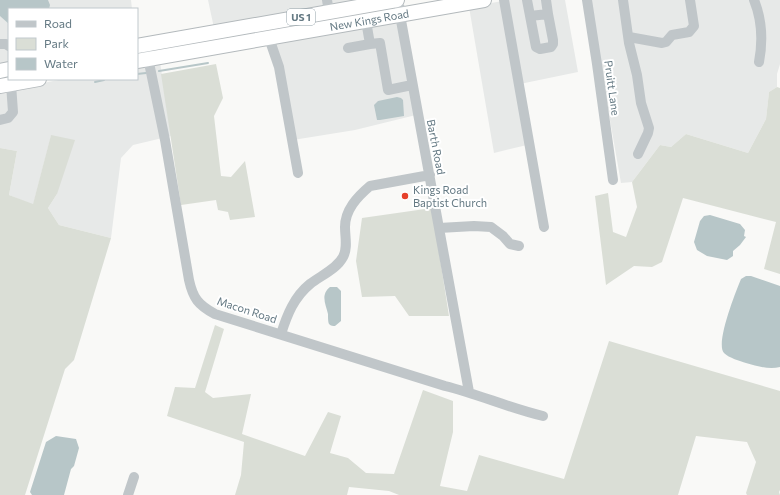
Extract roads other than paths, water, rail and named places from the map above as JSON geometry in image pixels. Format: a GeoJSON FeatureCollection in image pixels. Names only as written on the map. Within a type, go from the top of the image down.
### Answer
{"type":"FeatureCollection","features":[{"type":"Feature","properties":{"kind":"highway","name":"New Kings Road"},"geometry":{"type":"LineString","coordinates":[[141,46],[328,6],[397,0]]}},
{"type":"Feature","properties":{"kind":"highway","name":"New Kings Road"},"geometry":{"type":"LineString","coordinates":[[143,60],[484,0]]}},
{"type":"Feature","properties":{"kind":"highway"},"geometry":{"type":"LineString","coordinates":[[9,81],[24,80]]}},
{"type":"Feature","properties":{"kind":"street","name":"Barth Road"},"geometry":{"type":"LineString","coordinates":[[400,0],[400,15],[412,85],[430,175],[469,392]]}},
{"type":"Feature","properties":{"kind":"street"},"geometry":{"type":"LineString","coordinates":[[504,0],[544,228]]}},
{"type":"Feature","properties":{"kind":"street"},"geometry":{"type":"LineString","coordinates":[[527,0],[535,45],[540,49],[550,47],[553,44],[546,0]]}},
{"type":"Feature","properties":{"kind":"street","name":"Pruitt Lane"},"geometry":{"type":"LineString","coordinates":[[587,0],[613,180]]}},
{"type":"Feature","properties":{"kind":"street"},"geometry":{"type":"LineString","coordinates":[[623,0],[628,37],[649,128],[638,154]]}},
{"type":"Feature","properties":{"kind":"street"},"geometry":{"type":"LineString","coordinates":[[628,37],[662,43],[666,42],[672,36],[689,32],[694,26],[690,0]]}},
{"type":"Feature","properties":{"kind":"street"},"geometry":{"type":"LineString","coordinates":[[754,0],[762,37],[759,62]]}},
{"type":"Feature","properties":{"kind":"street"},"geometry":{"type":"LineString","coordinates":[[530,16],[548,14]]}},
{"type":"Feature","properties":{"kind":"street"},"geometry":{"type":"LineString","coordinates":[[366,21],[370,44]]}},
{"type":"Feature","properties":{"kind":"street"},"geometry":{"type":"LineString","coordinates":[[269,38],[279,67],[298,174]]}},
{"type":"Feature","properties":{"kind":"street"},"geometry":{"type":"LineString","coordinates":[[348,48],[380,43],[388,90],[412,85]]}},
{"type":"Feature","properties":{"kind":"street","name":"Macon Road"},"geometry":{"type":"LineString","coordinates":[[141,46],[143,60],[165,140],[189,280],[194,297],[198,303],[215,314],[445,386],[469,392],[519,410],[543,416]]}},
{"type":"Feature","properties":{"kind":"street"},"geometry":{"type":"LineString","coordinates":[[0,120],[8,118],[13,112],[9,81]]}},
{"type":"Feature","properties":{"kind":"street"},"geometry":{"type":"LineString","coordinates":[[281,334],[286,317],[300,294],[309,285],[340,263],[344,257],[346,250],[346,218],[351,206],[361,195],[370,186],[430,175]]}},
{"type":"Feature","properties":{"kind":"street"},"geometry":{"type":"LineString","coordinates":[[439,228],[474,226],[491,227],[503,236],[510,244],[519,246]]}},
{"type":"Feature","properties":{"kind":"street"},"geometry":{"type":"LineString","coordinates":[[128,495],[134,477]]}},
{"type":"Feature","properties":{"kind":"water"},"geometry":{"type":"Polygon","coordinates":[[[0,0],[48,0],[50,5],[49,8],[8,8],[8,23],[0,16],[0,0]]]}},
{"type":"Feature","properties":{"kind":"water"},"geometry":{"type":"Polygon","coordinates":[[[397,97],[403,100],[404,116],[377,120],[374,105],[378,101],[397,97]]]}},
{"type":"Feature","properties":{"kind":"water"},"geometry":{"type":"Polygon","coordinates":[[[710,215],[740,224],[745,230],[744,236],[746,237],[733,251],[733,256],[727,260],[707,256],[697,250],[694,242],[700,221],[704,216],[710,215]]]}},
{"type":"Feature","properties":{"kind":"water"},"geometry":{"type":"Polygon","coordinates":[[[746,276],[751,276],[780,286],[780,367],[763,367],[741,361],[726,355],[722,348],[724,329],[731,305],[741,279],[746,276]]]}},
{"type":"Feature","properties":{"kind":"water"},"geometry":{"type":"Polygon","coordinates":[[[330,287],[337,287],[341,291],[341,321],[335,326],[331,326],[329,324],[324,300],[325,293],[330,287]]]}},
{"type":"Feature","properties":{"kind":"water"},"geometry":{"type":"Polygon","coordinates":[[[56,436],[76,439],[79,448],[74,466],[71,469],[64,495],[32,495],[30,492],[46,442],[56,436]]]}},
{"type":"Feature","properties":{"kind":"waterway"},"geometry":{"type":"LineString","coordinates":[[159,71],[208,63]]}},
{"type":"Feature","properties":{"kind":"waterway"},"geometry":{"type":"LineString","coordinates":[[138,74],[146,73]]}},
{"type":"Feature","properties":{"kind":"waterway"},"geometry":{"type":"LineString","coordinates":[[95,82],[104,80]]}},
{"type":"Feature","properties":{"kind":"place","name":"Kings Road Baptist Church"},"geometry":{"type":"Point","coordinates":[405,196]}}]}
